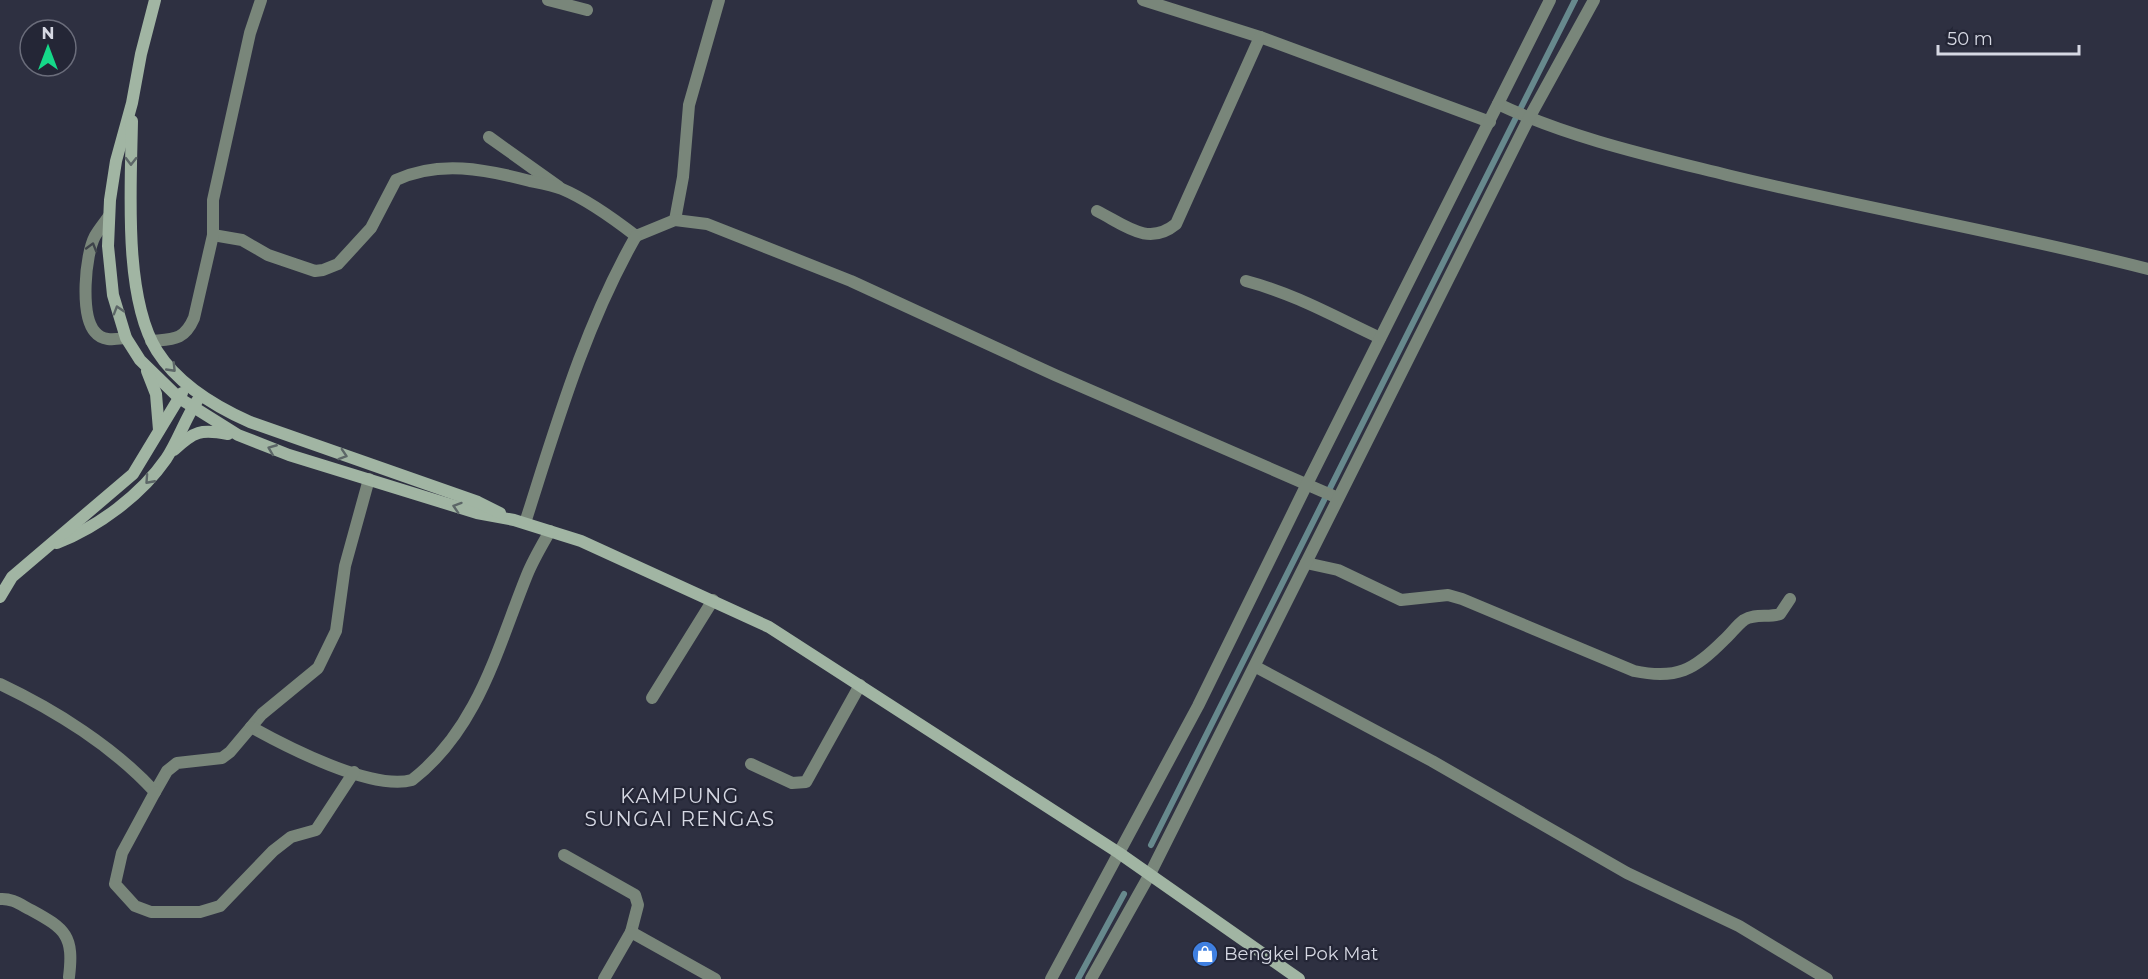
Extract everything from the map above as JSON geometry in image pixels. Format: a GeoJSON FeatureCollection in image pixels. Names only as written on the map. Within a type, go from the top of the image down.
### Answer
{"type":"FeatureCollection","features":[{"type":"Feature","properties":{"kind":"street"},"geometry":{"type":"LineString","coordinates":[[155,0],[141,54],[132,103],[116,160],[108,246],[113,295],[126,338],[140,360],[156,394],[159,434]]}},
{"type":"Feature","properties":{"kind":"street"},"geometry":{"type":"LineString","coordinates":[[151,341],[177,338],[188,332],[213,235],[213,200],[250,33],[261,0]]}},
{"type":"Feature","properties":{"kind":"street"},"geometry":{"type":"LineString","coordinates":[[548,0],[587,10]]}},
{"type":"Feature","properties":{"kind":"street"},"geometry":{"type":"LineString","coordinates":[[675,220],[683,177],[689,105],[719,0]]}},
{"type":"Feature","properties":{"kind":"street"},"geometry":{"type":"LineString","coordinates":[[1143,0],[1260,37],[1490,122]]}},
{"type":"Feature","properties":{"kind":"street"},"geometry":{"type":"LineString","coordinates":[[1051,979],[1198,706],[1311,488],[1380,338],[1490,122],[1503,106],[1550,0]]}},
{"type":"Feature","properties":{"kind":"street"},"geometry":{"type":"LineString","coordinates":[[1091,979],[1150,874],[1256,667],[1306,563],[1334,497],[1525,116],[1594,0]]}},
{"type":"Feature","properties":{"kind":"street"},"geometry":{"type":"LineString","coordinates":[[1097,211],[1144,234],[1156,236],[1166,233],[1176,224],[1260,37]]}},
{"type":"Feature","properties":{"kind":"street"},"geometry":{"type":"LineString","coordinates":[[132,103],[132,242],[142,319],[159,354],[188,384],[225,411],[250,422],[478,502],[520,522]]}},
{"type":"Feature","properties":{"kind":"street"},"geometry":{"type":"LineString","coordinates":[[1503,106],[1525,116],[1648,156],[1786,189],[2039,241],[2148,269]]}},
{"type":"Feature","properties":{"kind":"street"},"geometry":{"type":"LineString","coordinates":[[489,137],[562,189],[616,221],[636,236]]}},
{"type":"Feature","properties":{"kind":"street"},"geometry":{"type":"LineString","coordinates":[[213,235],[242,240],[274,258],[315,270],[323,270],[338,264],[371,228],[391,187],[402,177],[432,168],[444,170],[463,167],[562,189]]}},
{"type":"Feature","properties":{"kind":"street"},"geometry":{"type":"LineString","coordinates":[[109,216],[95,236],[89,256],[87,314],[95,332],[104,339],[126,338]]}},
{"type":"Feature","properties":{"kind":"street"},"geometry":{"type":"LineString","coordinates":[[520,522],[571,381],[618,268],[636,236],[675,220],[707,224],[851,280],[1334,497]]}},
{"type":"Feature","properties":{"kind":"street"},"geometry":{"type":"LineString","coordinates":[[1246,281],[1282,291],[1335,314],[1380,338]]}},
{"type":"Feature","properties":{"kind":"street"},"geometry":{"type":"LineString","coordinates":[[140,360],[179,398],[238,435],[289,455],[477,513],[520,522],[581,541],[769,627],[1119,853],[1299,979]]}},
{"type":"Feature","properties":{"kind":"street"},"geometry":{"type":"LineString","coordinates":[[0,597],[12,577],[111,496],[134,474],[188,384]]}},
{"type":"Feature","properties":{"kind":"street"},"geometry":{"type":"LineString","coordinates":[[167,457],[201,395]]}},
{"type":"Feature","properties":{"kind":"street"},"geometry":{"type":"LineString","coordinates":[[45,548],[77,535],[100,520],[142,487],[167,457],[196,432],[208,430],[238,435]]}},
{"type":"Feature","properties":{"kind":"street"},"geometry":{"type":"LineString","coordinates":[[354,772],[316,830],[291,837],[273,851],[220,906],[200,912],[151,912],[135,906],[115,884],[122,853],[167,771],[177,763],[222,758],[230,752],[262,714],[318,668],[336,630],[345,566],[369,479]]}},
{"type":"Feature","properties":{"kind":"street"},"geometry":{"type":"LineString","coordinates":[[251,727],[296,752],[354,772],[386,781],[401,783],[412,780],[461,727],[473,710],[528,573],[550,531]]}},
{"type":"Feature","properties":{"kind":"street"},"geometry":{"type":"LineString","coordinates":[[1306,563],[1338,570],[1401,600],[1448,595],[1462,599],[1634,671],[1648,674],[1683,672],[1696,666],[1744,621],[1755,616],[1780,614],[1790,600]]}},
{"type":"Feature","properties":{"kind":"street"},"geometry":{"type":"LineString","coordinates":[[652,699],[713,600]]}},
{"type":"Feature","properties":{"kind":"street"},"geometry":{"type":"LineString","coordinates":[[1256,667],[1431,760],[1627,873],[1739,926],[1827,979]]}},
{"type":"Feature","properties":{"kind":"street"},"geometry":{"type":"LineString","coordinates":[[0,684],[65,718],[136,772],[155,792]]}},
{"type":"Feature","properties":{"kind":"street"},"geometry":{"type":"LineString","coordinates":[[751,764],[792,783],[806,782],[860,685]]}},
{"type":"Feature","properties":{"kind":"street"},"geometry":{"type":"LineString","coordinates":[[564,855],[635,895],[638,905],[631,932],[604,979]]}},
{"type":"Feature","properties":{"kind":"street"},"geometry":{"type":"LineString","coordinates":[[0,899],[14,901],[59,926],[67,936],[72,953],[69,977]]}},
{"type":"Feature","properties":{"kind":"street"},"geometry":{"type":"LineString","coordinates":[[631,932],[715,979]]}},
{"type":"Feature","properties":{"kind":"waterway"},"geometry":{"type":"LineString","coordinates":[[1151,845],[1575,0]]}},
{"type":"Feature","properties":{"kind":"waterway"},"geometry":{"type":"LineString","coordinates":[[1078,979],[1124,894]]}},
{"type":"Feature","properties":{"kind":"place","name":"Bengkel Pok Mat"},"geometry":{"type":"Point","coordinates":[1205,954]}},
{"type":"Feature","properties":{"kind":"district","name":"KAMPUNG SUNGAI RENGAS"},"geometry":{"type":"Point","coordinates":[680,808]}}]}
